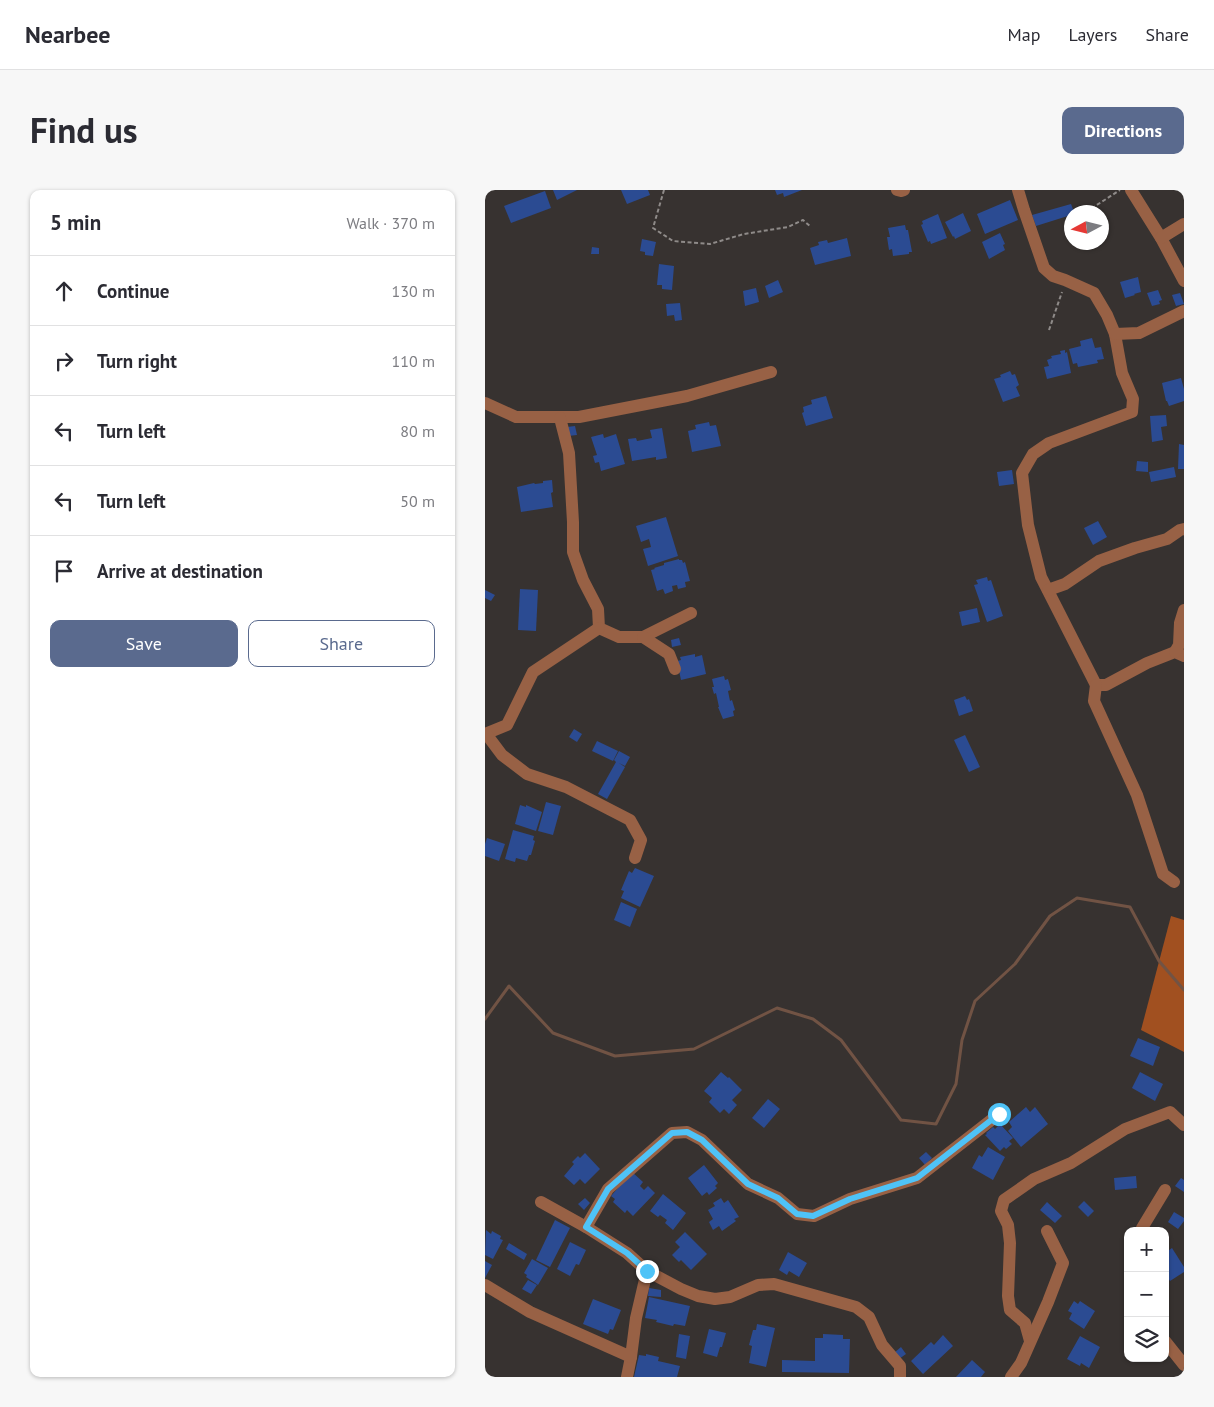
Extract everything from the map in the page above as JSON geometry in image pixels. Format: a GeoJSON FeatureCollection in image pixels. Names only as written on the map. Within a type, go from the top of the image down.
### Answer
{"type":"FeatureCollection","features":[{"type":"Feature","properties":{"kind":"street"},"geometry":{"type":"LineString","coordinates":[[897,190],[904,190]]}},
{"type":"Feature","properties":{"kind":"street"},"geometry":{"type":"LineString","coordinates":[[1007,190],[1022,203]]}},
{"type":"Feature","properties":{"kind":"street"},"geometry":{"type":"LineString","coordinates":[[1018,190],[1044,268],[1053,276],[1094,293],[1107,314],[1115,334],[1122,373],[1133,398],[1132,412],[1049,443],[1033,454],[1022,474],[1028,525],[1041,577],[1096,685],[1094,701],[1137,796],[1163,874],[1174,882]]}},
{"type":"Feature","properties":{"kind":"street"},"geometry":{"type":"LineString","coordinates":[[1131,190],[1161,238],[1184,281]]}},
{"type":"Feature","properties":{"kind":"street"},"geometry":{"type":"LineString","coordinates":[[1161,238],[1184,224]]}},
{"type":"Feature","properties":{"kind":"street"},"geometry":{"type":"LineString","coordinates":[[1115,334],[1139,333],[1184,311]]}},
{"type":"Feature","properties":{"kind":"street"},"geometry":{"type":"LineString","coordinates":[[485,402],[516,417],[579,417],[687,396],[771,372]]}},
{"type":"Feature","properties":{"kind":"street"},"geometry":{"type":"LineString","coordinates":[[560,418],[569,453],[573,552],[583,580],[597,609],[599,628]]}},
{"type":"Feature","properties":{"kind":"street"},"geometry":{"type":"LineString","coordinates":[[1048,590],[1065,584],[1099,561],[1167,539],[1184,529]]}},
{"type":"Feature","properties":{"kind":"street"},"geometry":{"type":"LineString","coordinates":[[1096,685],[1106,685],[1147,663],[1180,654],[1180,623],[1184,610]]}},
{"type":"Feature","properties":{"kind":"street"},"geometry":{"type":"LineString","coordinates":[[599,628],[619,638],[643,637],[691,613]]}},
{"type":"Feature","properties":{"kind":"street"},"geometry":{"type":"LineString","coordinates":[[599,628],[533,672],[507,725],[486,734],[502,756],[527,774],[566,787],[630,820],[641,840],[635,858]]}},
{"type":"Feature","properties":{"kind":"street"},"geometry":{"type":"LineString","coordinates":[[643,637],[669,654],[675,669]]}},
{"type":"Feature","properties":{"kind":"street"},"geometry":{"type":"LineString","coordinates":[[1031,1341],[1025,1323],[1010,1310],[1008,1296],[1010,1242],[1008,1225],[1001,1211],[1003,1200],[1034,1179],[1071,1163],[1125,1129],[1170,1112],[1184,1125]]}},
{"type":"Feature","properties":{"kind":"street"},"geometry":{"type":"LineString","coordinates":[[586,1227],[608,1189],[672,1133],[687,1132],[702,1140],[748,1184],[778,1198],[797,1214],[813,1216],[850,1199],[917,1178],[999,1114]]}},
{"type":"Feature","properties":{"kind":"street"},"geometry":{"type":"LineString","coordinates":[[1142,1227],[1165,1190]]}},
{"type":"Feature","properties":{"kind":"street"},"geometry":{"type":"LineString","coordinates":[[541,1202],[627,1253],[647,1271],[698,1296],[730,1298],[758,1285],[774,1284],[856,1307],[869,1317],[882,1345],[900,1366],[900,1377]]}},
{"type":"Feature","properties":{"kind":"street"},"geometry":{"type":"LineString","coordinates":[[1011,1377],[1021,1363],[1063,1263],[1047,1232]]}},
{"type":"Feature","properties":{"kind":"street"},"geometry":{"type":"LineString","coordinates":[[627,1377],[636,1318],[647,1271]]}},
{"type":"Feature","properties":{"kind":"street"},"geometry":{"type":"LineString","coordinates":[[485,1285],[530,1312],[631,1357]]}},
{"type":"Feature","properties":{"kind":"street"},"geometry":{"type":"LineString","coordinates":[[1169,1346],[1184,1364]]}},
{"type":"Feature","properties":{"kind":"path"},"geometry":{"type":"LineString","coordinates":[[664,190],[653,228],[673,241],[710,244],[744,234],[788,227],[803,220],[811,227]]}},
{"type":"Feature","properties":{"kind":"path"},"geometry":{"type":"LineString","coordinates":[[1097,205],[1120,190]]}},
{"type":"Feature","properties":{"kind":"path"},"geometry":{"type":"LineString","coordinates":[[1049,330],[1058,307],[1065,280]]}},
{"type":"Feature","properties":{"kind":"shaded area"},"geometry":{"type":"Polygon","coordinates":[[[1171,916],[1184,920],[1184,1052],[1141,1030],[1171,916]]]}},
{"type":"Feature","properties":{"kind":"building"},"geometry":{"type":"Polygon","coordinates":[[[553,190],[577,190],[557,200],[553,190]]]}},
{"type":"Feature","properties":{"kind":"building"},"geometry":{"type":"Polygon","coordinates":[[[621,190],[648,190],[650,195],[627,204],[621,190]]]}},
{"type":"Feature","properties":{"kind":"building"},"geometry":{"type":"Polygon","coordinates":[[[775,190],[802,190],[784,197],[783,193],[777,195],[775,190]]]}},
{"type":"Feature","properties":{"kind":"building"},"geometry":{"type":"Polygon","coordinates":[[[545,191],[551,208],[511,223],[504,206],[545,191]]]}},
{"type":"Feature","properties":{"kind":"building"},"geometry":{"type":"Polygon","coordinates":[[[1010,200],[1018,220],[985,234],[977,214],[1010,200]]]}},
{"type":"Feature","properties":{"kind":"building"},"geometry":{"type":"Polygon","coordinates":[[[1064,206],[1064,217],[1036,226],[1032,215],[1064,206]]]}},
{"type":"Feature","properties":{"kind":"building"},"geometry":{"type":"Polygon","coordinates":[[[963,213],[971,231],[955,239],[945,222],[963,213]]]}},
{"type":"Feature","properties":{"kind":"building"},"geometry":{"type":"Polygon","coordinates":[[[938,214],[947,238],[931,244],[930,241],[928,242],[921,225],[923,224],[922,221],[938,214]]]}},
{"type":"Feature","properties":{"kind":"building"},"geometry":{"type":"Polygon","coordinates":[[[905,225],[906,230],[908,230],[912,252],[893,256],[892,249],[889,250],[887,237],[890,237],[888,228],[905,225]]]}},
{"type":"Feature","properties":{"kind":"building"},"geometry":{"type":"Polygon","coordinates":[[[1000,233],[1005,244],[1003,245],[1005,250],[989,259],[982,242],[1000,233]]]}},
{"type":"Feature","properties":{"kind":"building"},"geometry":{"type":"Polygon","coordinates":[[[847,238],[851,256],[815,265],[810,248],[819,245],[818,242],[827,240],[828,243],[847,238]]]}},
{"type":"Feature","properties":{"kind":"building"},"geometry":{"type":"Polygon","coordinates":[[[642,239],[656,242],[653,256],[645,255],[645,252],[640,251],[642,239]]]}},
{"type":"Feature","properties":{"kind":"building"},"geometry":{"type":"Polygon","coordinates":[[[592,247],[599,248],[599,254],[591,254],[592,247]]]}},
{"type":"Feature","properties":{"kind":"building"},"geometry":{"type":"Polygon","coordinates":[[[659,264],[674,266],[672,290],[662,289],[662,285],[657,285],[659,264]]]}},
{"type":"Feature","properties":{"kind":"building"},"geometry":{"type":"Polygon","coordinates":[[[1138,277],[1141,292],[1125,298],[1120,282],[1138,277]]]}},
{"type":"Feature","properties":{"kind":"building"},"geometry":{"type":"Polygon","coordinates":[[[778,280],[783,292],[769,298],[765,286],[778,280]]]}},
{"type":"Feature","properties":{"kind":"building"},"geometry":{"type":"Polygon","coordinates":[[[756,288],[759,302],[745,306],[743,291],[756,288]]]}},
{"type":"Feature","properties":{"kind":"building"},"geometry":{"type":"Polygon","coordinates":[[[1158,290],[1162,300],[1159,301],[1160,304],[1152,306],[1147,293],[1158,290]]]}},
{"type":"Feature","properties":{"kind":"building"},"geometry":{"type":"Polygon","coordinates":[[[1180,293],[1184,304],[1176,306],[1172,295],[1180,293]]]}},
{"type":"Feature","properties":{"kind":"building"},"geometry":{"type":"Polygon","coordinates":[[[680,303],[682,320],[675,321],[674,315],[667,316],[666,304],[680,303]]]}},
{"type":"Feature","properties":{"kind":"building"},"geometry":{"type":"Polygon","coordinates":[[[1092,338],[1095,348],[1101,347],[1104,359],[1097,360],[1098,363],[1078,367],[1077,363],[1073,364],[1069,349],[1081,346],[1080,341],[1092,338]]]}},
{"type":"Feature","properties":{"kind":"building"},"geometry":{"type":"Polygon","coordinates":[[[1065,350],[1071,373],[1047,379],[1044,367],[1049,366],[1047,360],[1052,358],[1051,356],[1061,354],[1060,351],[1065,350]]]}},
{"type":"Feature","properties":{"kind":"building"},"geometry":{"type":"Polygon","coordinates":[[[1010,371],[1012,375],[1015,374],[1019,385],[1016,387],[1020,396],[1003,402],[994,379],[1010,371]]]}},
{"type":"Feature","properties":{"kind":"building"},"geometry":{"type":"Polygon","coordinates":[[[1181,378],[1184,389],[1184,401],[1169,406],[1162,383],[1181,378]]]}},
{"type":"Feature","properties":{"kind":"building"},"geometry":{"type":"Polygon","coordinates":[[[826,396],[833,418],[806,426],[802,413],[804,412],[803,407],[812,404],[811,400],[826,396]]]}},
{"type":"Feature","properties":{"kind":"building"},"geometry":{"type":"Polygon","coordinates":[[[1166,415],[1167,426],[1161,427],[1163,440],[1152,442],[1150,416],[1166,415]]]}},
{"type":"Feature","properties":{"kind":"building"},"geometry":{"type":"Polygon","coordinates":[[[709,422],[710,426],[716,425],[721,446],[692,452],[688,431],[696,429],[695,425],[709,422]]]}},
{"type":"Feature","properties":{"kind":"building"},"geometry":{"type":"Polygon","coordinates":[[[575,426],[577,435],[568,436],[567,427],[575,426]]]}},
{"type":"Feature","properties":{"kind":"building"},"geometry":{"type":"Polygon","coordinates":[[[662,428],[667,458],[656,460],[656,457],[632,461],[628,439],[636,438],[637,441],[652,438],[650,430],[662,428]]]}},
{"type":"Feature","properties":{"kind":"building"},"geometry":{"type":"Polygon","coordinates":[[[603,434],[604,438],[616,434],[625,464],[601,471],[599,462],[595,463],[593,456],[597,455],[591,437],[603,434]]]}},
{"type":"Feature","properties":{"kind":"building"},"geometry":{"type":"Polygon","coordinates":[[[1179,444],[1184,445],[1184,469],[1178,469],[1179,444]]]}},
{"type":"Feature","properties":{"kind":"building"},"geometry":{"type":"Polygon","coordinates":[[[1137,461],[1148,462],[1148,472],[1136,471],[1137,461]]]}},
{"type":"Feature","properties":{"kind":"building"},"geometry":{"type":"Polygon","coordinates":[[[1174,467],[1176,477],[1151,482],[1149,472],[1174,467]]]}},
{"type":"Feature","properties":{"kind":"building"},"geometry":{"type":"Polygon","coordinates":[[[1012,470],[1014,484],[999,486],[997,472],[1012,470]]]}},
{"type":"Feature","properties":{"kind":"building"},"geometry":{"type":"Polygon","coordinates":[[[552,480],[553,507],[521,512],[517,487],[552,480]]]}},
{"type":"Feature","properties":{"kind":"building"},"geometry":{"type":"Polygon","coordinates":[[[666,517],[678,556],[648,566],[643,549],[651,547],[649,539],[641,542],[636,526],[666,517]]]}},
{"type":"Feature","properties":{"kind":"building"},"geometry":{"type":"Polygon","coordinates":[[[1098,521],[1107,537],[1093,545],[1084,528],[1098,521]]]}},
{"type":"Feature","properties":{"kind":"building"},"geometry":{"type":"Polygon","coordinates":[[[679,559],[683,563],[685,562],[690,581],[685,582],[686,587],[678,589],[677,585],[672,586],[673,591],[665,594],[663,589],[657,591],[651,570],[664,565],[664,563],[679,559]]]}},
{"type":"Feature","properties":{"kind":"building"},"geometry":{"type":"Polygon","coordinates":[[[987,577],[988,581],[991,580],[1003,616],[987,622],[974,585],[978,584],[976,580],[987,577]]]}},
{"type":"Feature","properties":{"kind":"building"},"geometry":{"type":"Polygon","coordinates":[[[520,589],[538,590],[536,631],[518,630],[520,589]]]}},
{"type":"Feature","properties":{"kind":"building"},"geometry":{"type":"Polygon","coordinates":[[[485,590],[495,595],[491,601],[485,598],[485,590]]]}},
{"type":"Feature","properties":{"kind":"building"},"geometry":{"type":"Polygon","coordinates":[[[977,608],[980,622],[962,626],[959,612],[977,608]]]}},
{"type":"Feature","properties":{"kind":"building"},"geometry":{"type":"Polygon","coordinates":[[[679,638],[681,645],[672,647],[671,640],[679,638]]]}},
{"type":"Feature","properties":{"kind":"building"},"geometry":{"type":"Polygon","coordinates":[[[695,654],[695,657],[702,655],[706,674],[681,680],[677,661],[681,660],[680,657],[695,654]]]}},
{"type":"Feature","properties":{"kind":"building"},"geometry":{"type":"Polygon","coordinates":[[[724,676],[725,680],[728,679],[731,690],[728,691],[730,701],[732,700],[735,710],[733,711],[734,716],[723,719],[718,707],[716,693],[714,694],[712,687],[714,687],[712,679],[724,676]]]}},
{"type":"Feature","properties":{"kind":"building"},"geometry":{"type":"Polygon","coordinates":[[[965,696],[967,700],[969,699],[973,711],[959,716],[954,700],[965,696]]]}},
{"type":"Feature","properties":{"kind":"building"},"geometry":{"type":"Polygon","coordinates":[[[574,729],[582,734],[577,742],[569,737],[574,729]]]}},
{"type":"Feature","properties":{"kind":"building"},"geometry":{"type":"Polygon","coordinates":[[[965,735],[980,767],[969,772],[954,740],[965,735]]]}},
{"type":"Feature","properties":{"kind":"building"},"geometry":{"type":"Polygon","coordinates":[[[597,741],[618,751],[613,761],[592,751],[597,741]]]}},
{"type":"Feature","properties":{"kind":"building"},"geometry":{"type":"Polygon","coordinates":[[[619,751],[630,757],[625,766],[619,763],[625,767],[607,799],[598,794],[616,762],[614,760],[619,751]]]}},
{"type":"Feature","properties":{"kind":"building"},"geometry":{"type":"Polygon","coordinates":[[[546,802],[561,806],[553,835],[538,831],[546,802]]]}},
{"type":"Feature","properties":{"kind":"building"},"geometry":{"type":"Polygon","coordinates":[[[520,805],[526,807],[526,805],[542,812],[536,831],[515,824],[520,805]]]}},
{"type":"Feature","properties":{"kind":"building"},"geometry":{"type":"Polygon","coordinates":[[[513,830],[534,836],[533,840],[535,841],[527,861],[516,858],[515,862],[505,859],[513,830]]]}},
{"type":"Feature","properties":{"kind":"building"},"geometry":{"type":"Polygon","coordinates":[[[487,838],[505,844],[499,861],[485,856],[487,838]]]}},
{"type":"Feature","properties":{"kind":"building"},"geometry":{"type":"Polygon","coordinates":[[[635,868],[654,876],[640,907],[621,898],[624,891],[621,890],[629,871],[632,873],[635,868]]]}},
{"type":"Feature","properties":{"kind":"building"},"geometry":{"type":"Polygon","coordinates":[[[621,902],[637,909],[630,927],[614,920],[621,902]]]}},
{"type":"Feature","properties":{"kind":"building"},"geometry":{"type":"Polygon","coordinates":[[[1138,1038],[1160,1047],[1153,1066],[1130,1056],[1138,1038]]]}},
{"type":"Feature","properties":{"kind":"building"},"geometry":{"type":"Polygon","coordinates":[[[721,1072],[742,1090],[732,1100],[737,1105],[729,1114],[724,1109],[720,1113],[709,1102],[712,1098],[704,1091],[721,1072]]]}},
{"type":"Feature","properties":{"kind":"building"},"geometry":{"type":"Polygon","coordinates":[[[1140,1072],[1163,1084],[1155,1101],[1132,1088],[1140,1072]]]}},
{"type":"Feature","properties":{"kind":"building"},"geometry":{"type":"Polygon","coordinates":[[[768,1099],[780,1109],[764,1128],[752,1118],[768,1099]]]}},
{"type":"Feature","properties":{"kind":"building"},"geometry":{"type":"Polygon","coordinates":[[[1026,1107],[1030,1112],[1035,1107],[1048,1124],[1021,1147],[1008,1131],[1012,1127],[1009,1122],[1026,1107]]]}},
{"type":"Feature","properties":{"kind":"building"},"geometry":{"type":"Polygon","coordinates":[[[1000,1124],[1013,1138],[1009,1141],[1012,1144],[1000,1151],[985,1135],[993,1127],[995,1129],[1000,1124]]]}},
{"type":"Feature","properties":{"kind":"building"},"geometry":{"type":"Polygon","coordinates":[[[988,1147],[1005,1157],[993,1180],[972,1168],[979,1155],[982,1157],[988,1147]]]}},
{"type":"Feature","properties":{"kind":"building"},"geometry":{"type":"Polygon","coordinates":[[[926,1152],[932,1158],[925,1165],[919,1158],[926,1152]]]}},
{"type":"Feature","properties":{"kind":"building"},"geometry":{"type":"Polygon","coordinates":[[[585,1153],[600,1169],[585,1184],[580,1179],[574,1185],[564,1176],[574,1164],[572,1162],[578,1156],[580,1158],[585,1153]]]}},
{"type":"Feature","properties":{"kind":"building"},"geometry":{"type":"Polygon","coordinates":[[[704,1165],[718,1183],[715,1186],[717,1188],[709,1195],[707,1192],[702,1196],[688,1178],[704,1165]]]}},
{"type":"Feature","properties":{"kind":"building"},"geometry":{"type":"Polygon","coordinates":[[[632,1172],[643,1182],[640,1186],[644,1190],[648,1186],[655,1193],[633,1216],[627,1210],[625,1213],[613,1202],[615,1199],[611,1196],[632,1172]]]}},
{"type":"Feature","properties":{"kind":"building"},"geometry":{"type":"Polygon","coordinates":[[[1136,1176],[1137,1188],[1115,1190],[1114,1178],[1136,1176]]]}},
{"type":"Feature","properties":{"kind":"building"},"geometry":{"type":"Polygon","coordinates":[[[1181,1178],[1184,1180],[1184,1192],[1175,1186],[1181,1178]]]}},
{"type":"Feature","properties":{"kind":"building"},"geometry":{"type":"Polygon","coordinates":[[[663,1194],[686,1213],[673,1230],[665,1223],[667,1220],[660,1215],[658,1217],[650,1211],[663,1194]]]}},
{"type":"Feature","properties":{"kind":"building"},"geometry":{"type":"Polygon","coordinates":[[[585,1198],[590,1203],[584,1210],[578,1204],[585,1198]]]}},
{"type":"Feature","properties":{"kind":"building"},"geometry":{"type":"Polygon","coordinates":[[[721,1198],[724,1203],[728,1200],[739,1217],[734,1219],[736,1221],[722,1231],[719,1226],[713,1230],[709,1222],[713,1219],[708,1210],[715,1206],[713,1203],[721,1198]]]}},
{"type":"Feature","properties":{"kind":"building"},"geometry":{"type":"Polygon","coordinates":[[[1084,1201],[1094,1211],[1088,1217],[1078,1207],[1084,1201]]]}},
{"type":"Feature","properties":{"kind":"building"},"geometry":{"type":"Polygon","coordinates":[[[1047,1202],[1062,1216],[1055,1223],[1040,1210],[1047,1202]]]}},
{"type":"Feature","properties":{"kind":"building"},"geometry":{"type":"Polygon","coordinates":[[[1174,1212],[1184,1218],[1178,1229],[1168,1222],[1174,1212]]]}},
{"type":"Feature","properties":{"kind":"building"},"geometry":{"type":"Polygon","coordinates":[[[555,1220],[570,1228],[550,1267],[536,1260],[555,1220]]]}},
{"type":"Feature","properties":{"kind":"building"},"geometry":{"type":"Polygon","coordinates":[[[486,1230],[491,1234],[492,1231],[501,1236],[500,1239],[503,1240],[493,1259],[485,1255],[486,1230]]]}},
{"type":"Feature","properties":{"kind":"building"},"geometry":{"type":"Polygon","coordinates":[[[685,1232],[707,1254],[691,1270],[681,1260],[679,1262],[672,1255],[680,1247],[675,1242],[685,1232]]]}},
{"type":"Feature","properties":{"kind":"building"},"geometry":{"type":"Polygon","coordinates":[[[570,1242],[586,1250],[579,1265],[576,1264],[570,1276],[557,1269],[570,1242]]]}},
{"type":"Feature","properties":{"kind":"building"},"geometry":{"type":"Polygon","coordinates":[[[509,1243],[527,1254],[524,1260],[506,1249],[509,1243]]]}},
{"type":"Feature","properties":{"kind":"building"},"geometry":{"type":"Polygon","coordinates":[[[1172,1248],[1184,1267],[1184,1272],[1170,1281],[1169,1279],[1169,1250],[1172,1248]]]}},
{"type":"Feature","properties":{"kind":"building"},"geometry":{"type":"Polygon","coordinates":[[[788,1252],[807,1263],[799,1277],[789,1271],[787,1275],[779,1270],[788,1252]]]}},
{"type":"Feature","properties":{"kind":"building"},"geometry":{"type":"Polygon","coordinates":[[[532,1259],[548,1268],[538,1285],[526,1277],[527,1275],[524,1273],[532,1259]]]}},
{"type":"Feature","properties":{"kind":"building"},"geometry":{"type":"Polygon","coordinates":[[[485,1261],[492,1265],[485,1278],[485,1261]]]}},
{"type":"Feature","properties":{"kind":"building"},"geometry":{"type":"Polygon","coordinates":[[[528,1280],[537,1285],[531,1294],[522,1289],[528,1280]]]}},
{"type":"Feature","properties":{"kind":"building"},"geometry":{"type":"Polygon","coordinates":[[[649,1288],[661,1290],[661,1297],[648,1296],[649,1288]]]}},
{"type":"Feature","properties":{"kind":"building"},"geometry":{"type":"Polygon","coordinates":[[[649,1297],[690,1306],[685,1326],[674,1324],[673,1326],[645,1318],[649,1297]]]}},
{"type":"Feature","properties":{"kind":"building"},"geometry":{"type":"Polygon","coordinates":[[[593,1299],[621,1310],[613,1330],[610,1329],[608,1334],[583,1324],[593,1299]]]}},
{"type":"Feature","properties":{"kind":"building"},"geometry":{"type":"Polygon","coordinates":[[[1074,1301],[1078,1304],[1080,1301],[1095,1311],[1084,1329],[1069,1319],[1072,1313],[1068,1311],[1074,1301]]]}},
{"type":"Feature","properties":{"kind":"building"},"geometry":{"type":"Polygon","coordinates":[[[757,1324],[775,1328],[766,1367],[749,1363],[752,1346],[749,1345],[753,1330],[756,1330],[757,1324]]]}},
{"type":"Feature","properties":{"kind":"building"},"geometry":{"type":"Polygon","coordinates":[[[709,1329],[726,1333],[717,1357],[703,1353],[709,1329]]]}},
{"type":"Feature","properties":{"kind":"building"},"geometry":{"type":"Polygon","coordinates":[[[679,1334],[690,1336],[686,1359],[676,1357],[679,1334]]]}},
{"type":"Feature","properties":{"kind":"building"},"geometry":{"type":"Polygon","coordinates":[[[823,1334],[843,1335],[843,1339],[850,1339],[849,1373],[782,1372],[782,1360],[815,1361],[815,1338],[823,1338],[823,1334]]]}},
{"type":"Feature","properties":{"kind":"building"},"geometry":{"type":"Polygon","coordinates":[[[943,1335],[953,1346],[923,1374],[911,1361],[931,1342],[934,1345],[943,1335]]]}},
{"type":"Feature","properties":{"kind":"building"},"geometry":{"type":"Polygon","coordinates":[[[1080,1336],[1100,1347],[1089,1368],[1081,1363],[1080,1366],[1067,1359],[1080,1336]]]}},
{"type":"Feature","properties":{"kind":"building"},"geometry":{"type":"Polygon","coordinates":[[[901,1347],[906,1354],[899,1359],[894,1353],[901,1347]]]}},
{"type":"Feature","properties":{"kind":"building"},"geometry":{"type":"Polygon","coordinates":[[[646,1354],[659,1357],[658,1361],[680,1366],[677,1377],[634,1377],[639,1355],[646,1356],[646,1354]]]}},
{"type":"Feature","properties":{"kind":"building"},"geometry":{"type":"Polygon","coordinates":[[[972,1360],[985,1372],[981,1377],[956,1377],[972,1360]]]}},
{"type":"Feature","properties":{"kind":"waterway"},"geometry":{"type":"LineString","coordinates":[[485,1019],[509,986],[553,1033],[615,1056],[694,1049],[777,1008],[813,1019],[841,1040],[901,1120],[936,1124],[956,1084],[962,1040],[975,1001],[1015,964],[1050,916],[1077,898],[1130,907],[1159,961],[1184,990]]}},
{"type":"Feature","properties":{"kind":"route"},"geometry":{"type":"LineString","coordinates":[[647,1271],[627,1253],[586,1227],[608,1189],[672,1133],[687,1132],[702,1140],[748,1184],[778,1198],[797,1214],[813,1216],[850,1199],[917,1178],[999,1114]]}}]}
